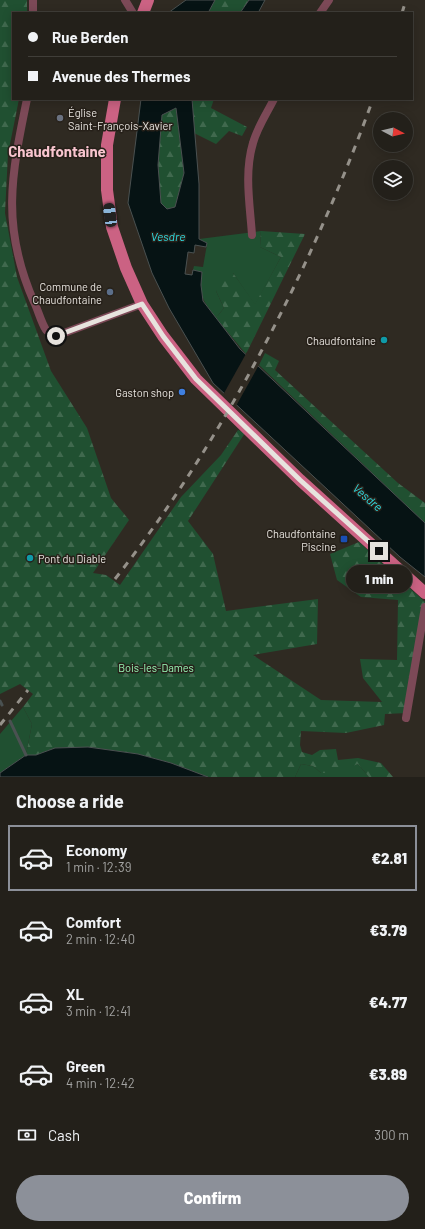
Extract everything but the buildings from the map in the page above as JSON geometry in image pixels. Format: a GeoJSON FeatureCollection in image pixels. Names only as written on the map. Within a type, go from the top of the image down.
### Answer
{"type":"FeatureCollection","features":[{"type":"Feature","properties":{"kind":"main road"},"geometry":{"type":"LineString","coordinates":[[143,12],[148,0]]}},
{"type":"Feature","properties":{"kind":"main road"},"geometry":{"type":"LineString","coordinates":[[115,100],[107,145],[107,190],[114,234],[126,268],[142,304],[163,336],[196,379],[300,480],[425,593]]}},
{"type":"Feature","properties":{"kind":"street"},"geometry":{"type":"LineString","coordinates":[[33,0],[33,12]]}},
{"type":"Feature","properties":{"kind":"street"},"geometry":{"type":"LineString","coordinates":[[125,0],[132,12]]}},
{"type":"Feature","properties":{"kind":"street"},"geometry":{"type":"LineString","coordinates":[[321,12],[330,0]]}},
{"type":"Feature","properties":{"kind":"street"},"geometry":{"type":"LineString","coordinates":[[27,100],[16,152],[12,185],[12,220],[16,251],[22,275],[46,330],[56,336],[142,304]]}},
{"type":"Feature","properties":{"kind":"street"},"geometry":{"type":"LineString","coordinates":[[252,235],[248,182],[249,160],[253,141],[274,100]]}},
{"type":"Feature","properties":{"kind":"street"},"geometry":{"type":"LineString","coordinates":[[406,718],[425,607]]}},
{"type":"Feature","properties":{"kind":"green space","name":"Bois-les-Dames"},"geometry":{"type":"Polygon","coordinates":[[[0,0],[27,0],[27,12],[12,12],[12,100],[19,100],[8,154],[5,213],[17,277],[51,371],[87,428],[111,498],[129,520],[93,573],[106,575],[120,585],[181,497],[221,455],[238,430],[245,433],[188,521],[213,554],[226,611],[318,599],[317,644],[253,655],[321,700],[382,702],[363,678],[360,659],[397,660],[398,600],[361,597],[337,580],[330,554],[359,542],[425,602],[425,612],[407,713],[385,714],[384,725],[346,733],[301,731],[300,745],[302,752],[312,755],[320,750],[336,749],[338,760],[358,758],[381,763],[393,777],[369,777],[358,764],[330,773],[321,773],[313,766],[301,764],[295,777],[208,777],[171,763],[138,754],[89,747],[55,748],[36,755],[26,755],[32,724],[23,707],[33,694],[20,684],[0,694],[0,0]]]}},
{"type":"Feature","properties":{"kind":"green space"},"geometry":{"type":"Polygon","coordinates":[[[215,0],[249,0],[241,12],[209,12],[215,0]]]}},
{"type":"Feature","properties":{"kind":"green space"},"geometry":{"type":"Polygon","coordinates":[[[192,100],[214,100],[211,108],[247,127],[242,136],[229,131],[216,144],[194,133],[192,100]]]}},
{"type":"Feature","properties":{"kind":"green space"},"geometry":{"type":"Polygon","coordinates":[[[176,108],[184,173],[175,207],[167,209],[161,203],[158,165],[162,115],[176,108]]]}},
{"type":"Feature","properties":{"kind":"green space"},"geometry":{"type":"Polygon","coordinates":[[[261,231],[260,247],[281,257],[255,305],[233,273],[216,291],[224,308],[216,318],[207,306],[201,292],[202,272],[193,270],[194,266],[203,267],[207,244],[199,239],[261,231]]]}},
{"type":"Feature","properties":{"kind":"green space"},"geometry":{"type":"Polygon","coordinates":[[[261,231],[305,234],[246,354],[216,318],[224,308],[216,291],[220,274],[233,273],[255,304],[281,257],[260,247],[261,231]]]}},
{"type":"Feature","properties":{"kind":"green space"},"geometry":{"type":"Polygon","coordinates":[[[265,353],[279,361],[275,370],[398,483],[425,503],[425,523],[259,365],[265,353]]]}},
{"type":"Feature","properties":{"kind":"green space"},"geometry":{"type":"Polygon","coordinates":[[[23,707],[32,724],[26,755],[0,773],[0,734],[23,707]]]}},
{"type":"Feature","properties":{"kind":"green space"},"geometry":{"type":"Polygon","coordinates":[[[301,764],[313,766],[321,773],[358,764],[369,777],[295,777],[301,764]]]}},
{"type":"Feature","properties":{"kind":"water"},"geometry":{"type":"Polygon","coordinates":[[[186,0],[215,0],[209,12],[169,12],[186,0]]]}},
{"type":"Feature","properties":{"kind":"water"},"geometry":{"type":"Polygon","coordinates":[[[249,0],[265,0],[259,12],[241,12],[249,0]]]}},
{"type":"Feature","properties":{"kind":"water","name":"Vesdre"},"geometry":{"type":"Polygon","coordinates":[[[141,100],[192,100],[199,184],[199,239],[207,243],[206,247],[195,245],[194,253],[188,252],[185,274],[192,275],[193,270],[202,272],[201,285],[203,301],[240,349],[425,523],[425,577],[400,557],[213,383],[169,308],[152,273],[128,203],[141,100]],[[176,108],[162,115],[158,165],[161,203],[167,209],[175,207],[184,173],[176,108]]]}},
{"type":"Feature","properties":{"kind":"water"},"geometry":{"type":"Polygon","coordinates":[[[88,747],[138,754],[171,763],[208,777],[0,777],[0,773],[26,755],[36,755],[55,748],[88,747]]]}},
{"type":"Feature","properties":{"kind":"pier"},"geometry":{"type":"Polygon","coordinates":[[[247,352],[260,363],[236,406],[223,395],[247,352]]]}},
{"type":"Feature","properties":{"kind":"waterway"},"geometry":{"type":"LineString","coordinates":[[0,701],[2,705]]}},
{"type":"Feature","properties":{"kind":"waterway"},"geometry":{"type":"LineString","coordinates":[[10,721],[26,755]]}},
{"type":"Feature","properties":{"kind":"railway"},"geometry":{"type":"LineString","coordinates":[[402,12],[406,0]]}},
{"type":"Feature","properties":{"kind":"railway"},"geometry":{"type":"LineString","coordinates":[[115,579],[155,525],[193,469],[229,410],[262,349],[294,287],[323,224],[373,100]]}},
{"type":"Feature","properties":{"kind":"railway"},"geometry":{"type":"LineString","coordinates":[[0,725],[28,690]]}},
{"type":"Feature","properties":{"kind":"place","name":"Église Saint-François-Xavier"},"geometry":{"type":"Point","coordinates":[60,118]}},
{"type":"Feature","properties":{"kind":"place","name":"Commune de Chaudfontaine"},"geometry":{"type":"Point","coordinates":[110,292]}},
{"type":"Feature","properties":{"kind":"place","name":"Chaudfontaine"},"geometry":{"type":"Point","coordinates":[384,340]}},
{"type":"Feature","properties":{"kind":"place","name":"Gaston shop"},"geometry":{"type":"Point","coordinates":[182,392]}},
{"type":"Feature","properties":{"kind":"place","name":"Chaudfontaine Piscine"},"geometry":{"type":"Point","coordinates":[344,539]}},
{"type":"Feature","properties":{"kind":"place","name":"Pont du Diable"},"geometry":{"type":"Point","coordinates":[30,558]}},
{"type":"Feature","properties":{"kind":"district","name":"Chaudfontaine"},"geometry":{"type":"Point","coordinates":[57,151]}},
{"type":"Feature","properties":{"kind":"route"},"geometry":{"type":"LineString","coordinates":[[56,336],[142,304],[163,336],[196,379],[300,480],[379,551]]}}]}
